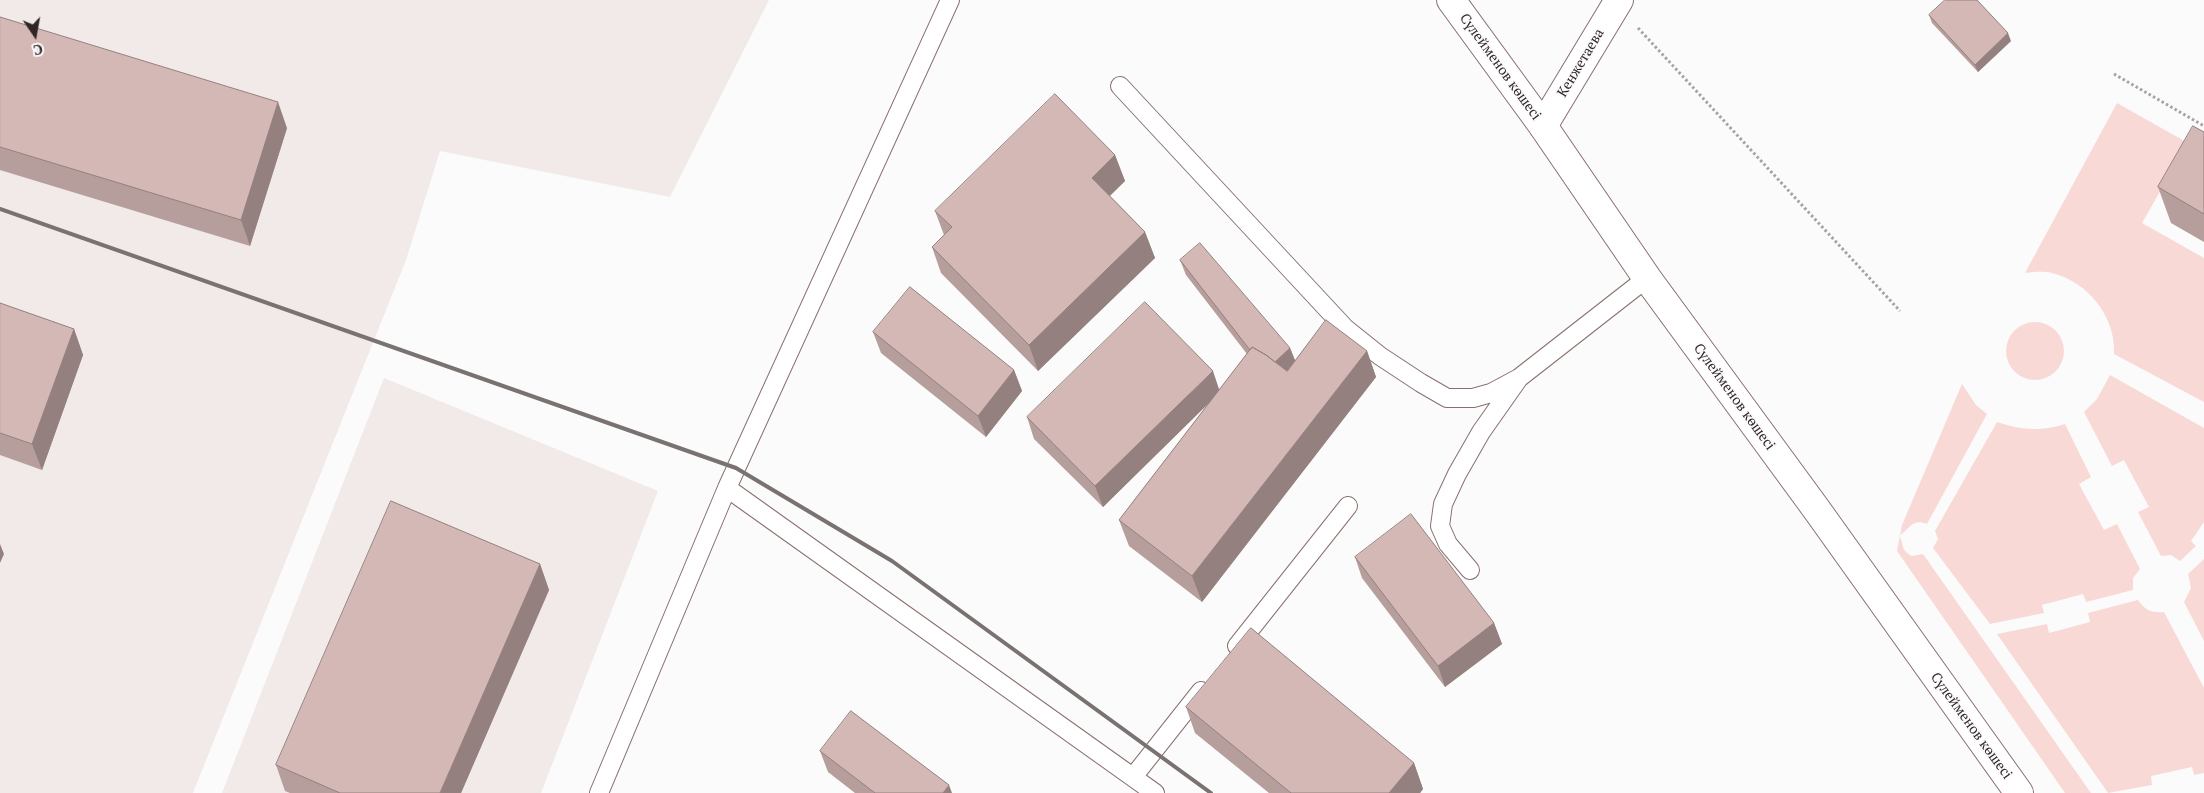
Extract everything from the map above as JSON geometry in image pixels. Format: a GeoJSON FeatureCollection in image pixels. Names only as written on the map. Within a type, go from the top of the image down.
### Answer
{"type":"FeatureCollection","features":[{"type":"Feature","properties":{"kind":"street","name":"Сүлейменов көшесі"},"geometry":{"type":"LineString","coordinates":[[1451,0],[1543,126],[1647,278],[1817,510],[2019,793]]}},
{"type":"Feature","properties":{"kind":"street","name":"Кенжетаева"},"geometry":{"type":"LineString","coordinates":[[1543,126],[1618,2]]}},
{"type":"Feature","properties":{"kind":"lane"},"geometry":{"type":"LineString","coordinates":[[599,793],[727,488],[950,0]]}},
{"type":"Feature","properties":{"kind":"lane"},"geometry":{"type":"LineString","coordinates":[[1120,86],[1345,328],[1380,356],[1447,398],[1473,398],[1491,393],[1519,378],[1647,278]]}},
{"type":"Feature","properties":{"kind":"lane"},"geometry":{"type":"LineString","coordinates":[[1470,570],[1448,544],[1440,526],[1443,504],[1457,474],[1481,432],[1519,378]]}},
{"type":"Feature","properties":{"kind":"lane"},"geometry":{"type":"LineString","coordinates":[[727,488],[1155,793]]}},
{"type":"Feature","properties":{"kind":"lane"},"geometry":{"type":"LineString","coordinates":[[1226,659],[1348,506]]}},
{"type":"Feature","properties":{"kind":"lane"},"geometry":{"type":"LineString","coordinates":[[1133,777],[1214,675]]}},
{"type":"Feature","properties":{"kind":"path"},"geometry":{"type":"LineString","coordinates":[[1618,2],[1900,311]]}},
{"type":"Feature","properties":{"kind":"path"},"geometry":{"type":"LineString","coordinates":[[2114,74],[2204,126]]}},
{"type":"Feature","properties":{"kind":"shaded area"},"geometry":{"type":"Polygon","coordinates":[[[0,0],[769,0],[670,197],[440,151],[406,260],[193,793],[0,793],[0,0]]]}},
{"type":"Feature","properties":{"kind":"shaded area"},"geometry":{"type":"Polygon","coordinates":[[[2117,103],[2188,143],[2142,223],[2204,258],[2204,402],[2114,354],[2113,340],[2105,314],[2088,293],[2077,284],[2052,273],[2025,273],[2117,103]]]}},
{"type":"Feature","properties":{"kind":"shaded area"},"geometry":{"type":"Polygon","coordinates":[[[2035,322],[2051,327],[2059,335],[2064,351],[2059,367],[2051,375],[2035,380],[2019,375],[2011,367],[2006,351],[2011,335],[2019,327],[2035,322]]]}},
{"type":"Feature","properties":{"kind":"shaded area"},"geometry":{"type":"Polygon","coordinates":[[[2110,375],[2204,428],[2204,522],[2191,541],[2196,546],[2180,561],[2171,555],[2161,556],[2138,512],[2149,507],[2124,460],[2112,466],[2084,412],[2097,399],[2110,375]]]}},
{"type":"Feature","properties":{"kind":"shaded area"},"geometry":{"type":"Polygon","coordinates":[[[384,378],[658,491],[541,793],[222,793],[384,378]]]}},
{"type":"Feature","properties":{"kind":"shaded area"},"geometry":{"type":"Polygon","coordinates":[[[1962,384],[1976,405],[1987,414],[1927,524],[1914,523],[1900,535],[1902,525],[1962,384]]]}},
{"type":"Feature","properties":{"kind":"shaded area"},"geometry":{"type":"Polygon","coordinates":[[[1997,422],[2031,429],[2056,427],[2065,424],[2091,477],[2079,484],[2104,530],[2117,524],[2140,569],[2133,578],[2133,590],[2086,602],[2083,594],[2042,605],[2044,613],[1990,624],[1933,548],[1938,539],[1935,531],[1997,422]]]}},
{"type":"Feature","properties":{"kind":"shaded area"},"geometry":{"type":"Polygon","coordinates":[[[1900,537],[1904,549],[1912,556],[1923,554],[2091,793],[2065,793],[1897,551],[1900,537]]]}},
{"type":"Feature","properties":{"kind":"shaded area"},"geometry":{"type":"Polygon","coordinates":[[[2204,559],[2204,641],[2184,602],[2191,588],[2188,574],[2204,559]]]}},
{"type":"Feature","properties":{"kind":"shaded area"},"geometry":{"type":"Polygon","coordinates":[[[2138,600],[2149,610],[2164,612],[2204,688],[2204,773],[2194,775],[2192,767],[2151,776],[2152,785],[2108,793],[1997,634],[2047,624],[2049,633],[2090,622],[2088,613],[2138,600]]]}},
{"type":"Feature","properties":{"kind":"building"},"geometry":{"type":"Polygon","coordinates":[[[1945,0],[1977,0],[2008,33],[1975,65],[1929,15],[1945,0]]]}},
{"type":"Feature","properties":{"kind":"building"},"geometry":{"type":"Polygon","coordinates":[[[0,17],[278,102],[241,220],[0,147],[0,17]]]}},
{"type":"Feature","properties":{"kind":"building"},"geometry":{"type":"Polygon","coordinates":[[[1055,94],[1115,155],[1092,178],[1145,232],[1029,345],[932,247],[952,227],[935,211],[1055,94]]]}},
{"type":"Feature","properties":{"kind":"building"},"geometry":{"type":"Polygon","coordinates":[[[2193,126],[2204,132],[2204,214],[2158,187],[2193,126]]]}},
{"type":"Feature","properties":{"kind":"building"},"geometry":{"type":"Polygon","coordinates":[[[1200,243],[1290,348],[1275,362],[1252,347],[1250,350],[1180,260],[1200,243]]]}},
{"type":"Feature","properties":{"kind":"building"},"geometry":{"type":"Polygon","coordinates":[[[910,287],[1014,370],[978,416],[873,332],[910,287]]]}},
{"type":"Feature","properties":{"kind":"building"},"geometry":{"type":"Polygon","coordinates":[[[1145,302],[1213,371],[1095,486],[1027,417],[1145,302]]]}},
{"type":"Feature","properties":{"kind":"building"},"geometry":{"type":"Polygon","coordinates":[[[0,303],[74,329],[32,444],[0,433],[0,303]]]}},
{"type":"Feature","properties":{"kind":"building"},"geometry":{"type":"Polygon","coordinates":[[[1326,320],[1367,351],[1192,576],[1119,520],[1252,347],[1287,371],[1326,320]]]}},
{"type":"Feature","properties":{"kind":"building"},"geometry":{"type":"Polygon","coordinates":[[[391,501],[540,564],[440,793],[340,793],[276,765],[391,501]]]}},
{"type":"Feature","properties":{"kind":"building"},"geometry":{"type":"Polygon","coordinates":[[[1411,514],[1494,623],[1438,666],[1355,557],[1411,514]]]}},
{"type":"Feature","properties":{"kind":"building"},"geometry":{"type":"Polygon","coordinates":[[[1251,628],[1414,763],[1389,793],[1291,793],[1186,707],[1251,628]]]}},
{"type":"Feature","properties":{"kind":"building"},"geometry":{"type":"Polygon","coordinates":[[[851,711],[949,785],[943,793],[875,793],[820,751],[851,711]]]}},
{"type":"Feature","properties":{"kind":"railway"},"geometry":{"type":"LineString","coordinates":[[0,209],[736,468],[892,561],[1211,793]]}}]}
